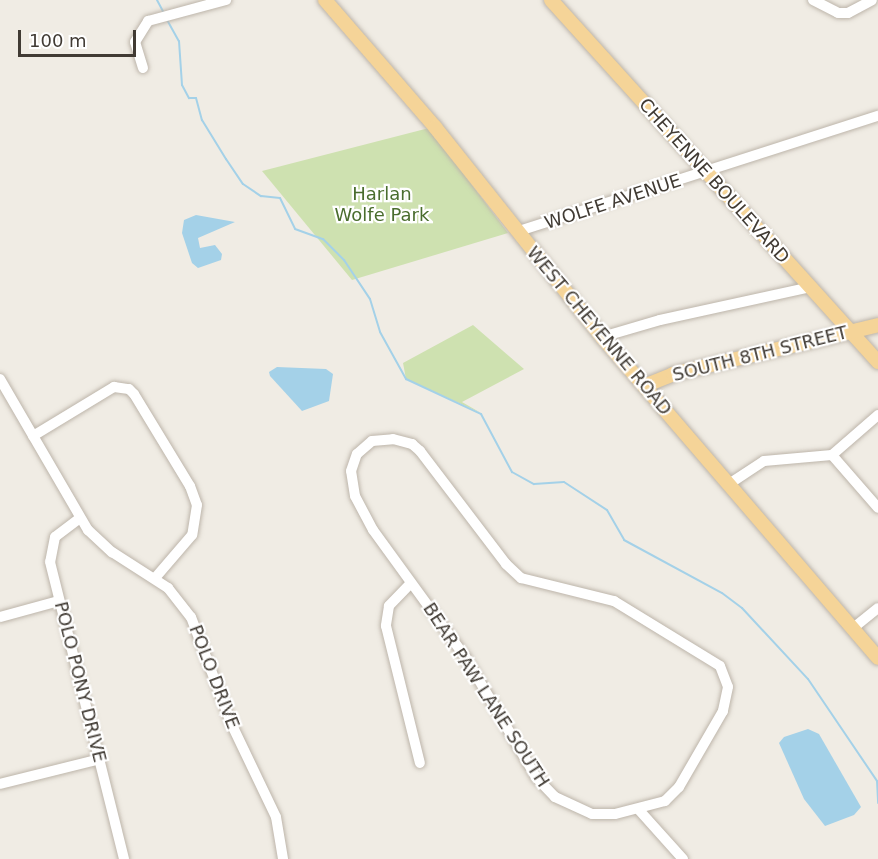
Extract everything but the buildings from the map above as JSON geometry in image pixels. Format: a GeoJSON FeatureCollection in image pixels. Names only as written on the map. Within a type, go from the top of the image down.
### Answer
{"type":"FeatureCollection","features":[{"type":"Feature","properties":{"kind":"main road","name":"WEST CHEYENNE ROAD"},"geometry":{"type":"LineString","coordinates":[[325,0],[519,231],[602,338],[878,658]]}},
{"type":"Feature","properties":{"kind":"main road","name":"CHEYENNE BOULEVARD"},"geometry":{"type":"LineString","coordinates":[[550,0],[878,362]]}},
{"type":"Feature","properties":{"kind":"main road","name":"SOUTH 8TH STREET"},"geometry":{"type":"LineString","coordinates":[[644,386],[673,374],[878,325]]}},
{"type":"Feature","properties":{"kind":"street"},"geometry":{"type":"LineString","coordinates":[[143,68],[135,42],[139,32],[153,20],[226,0]]}},
{"type":"Feature","properties":{"kind":"street"},"geometry":{"type":"LineString","coordinates":[[813,0],[837,13],[848,13],[872,0]]}},
{"type":"Feature","properties":{"kind":"street","name":"WOLFE AVENUE"},"geometry":{"type":"LineString","coordinates":[[519,231],[878,116]]}},
{"type":"Feature","properties":{"kind":"street"},"geometry":{"type":"LineString","coordinates":[[602,338],[660,320],[811,287]]}},
{"type":"Feature","properties":{"kind":"street","name":"POLO DRIVE"},"geometry":{"type":"LineString","coordinates":[[0,379],[80,518],[112,552],[155,578],[177,597],[197,628],[231,723],[276,817],[283,859]]}},
{"type":"Feature","properties":{"kind":"street"},"geometry":{"type":"LineString","coordinates":[[33,436],[114,387],[129,389],[134,394],[190,486],[197,505],[192,535],[155,578]]}},
{"type":"Feature","properties":{"kind":"street"},"geometry":{"type":"LineString","coordinates":[[729,484],[764,461],[832,455],[878,414]]}},
{"type":"Feature","properties":{"kind":"street","name":"BEAR PAW LANE SOUTH"},"geometry":{"type":"LineString","coordinates":[[372,441],[412,444],[506,564],[521,578],[614,601],[720,666],[728,687],[723,711],[679,787],[658,805],[639,810],[592,814],[565,804],[544,787],[466,658],[411,584],[355,496],[351,471],[357,454],[372,441]]}},
{"type":"Feature","properties":{"kind":"street"},"geometry":{"type":"LineString","coordinates":[[832,455],[878,508]]}},
{"type":"Feature","properties":{"kind":"street","name":"POLO PONY DRIVE"},"geometry":{"type":"LineString","coordinates":[[80,518],[59,531],[49,553],[59,602],[124,859]]}},
{"type":"Feature","properties":{"kind":"street"},"geometry":{"type":"LineString","coordinates":[[411,584],[389,606],[386,626],[420,763]]}},
{"type":"Feature","properties":{"kind":"street"},"geometry":{"type":"LineString","coordinates":[[0,616],[59,602]]}},
{"type":"Feature","properties":{"kind":"street"},"geometry":{"type":"LineString","coordinates":[[852,629],[878,608]]}},
{"type":"Feature","properties":{"kind":"street"},"geometry":{"type":"LineString","coordinates":[[0,784],[100,759]]}},
{"type":"Feature","properties":{"kind":"street"},"geometry":{"type":"LineString","coordinates":[[639,810],[683,859]]}},
{"type":"Feature","properties":{"kind":"green space","name":"Harlan Wolfe Park"},"geometry":{"type":"Polygon","coordinates":[[[429,128],[508,233],[352,280],[262,171],[429,128]]]}},
{"type":"Feature","properties":{"kind":"green space"},"geometry":{"type":"Polygon","coordinates":[[[473,325],[524,369],[462,402],[481,413],[406,379],[403,363],[473,325]]]}},
{"type":"Feature","properties":{"kind":"water"},"geometry":{"type":"Polygon","coordinates":[[[196,215],[235,222],[198,238],[200,248],[215,245],[222,254],[221,260],[198,268],[192,263],[182,233],[184,220],[196,215]]]}},
{"type":"Feature","properties":{"kind":"water"},"geometry":{"type":"Polygon","coordinates":[[[277,367],[326,369],[333,374],[329,401],[302,411],[270,376],[269,372],[277,367]]]}},
{"type":"Feature","properties":{"kind":"water"},"geometry":{"type":"Polygon","coordinates":[[[808,729],[819,734],[861,807],[854,815],[825,826],[804,799],[779,743],[784,737],[808,729]]]}},
{"type":"Feature","properties":{"kind":"waterway"},"geometry":{"type":"LineString","coordinates":[[157,0],[164,13]]}},
{"type":"Feature","properties":{"kind":"waterway"},"geometry":{"type":"LineString","coordinates":[[166,18],[179,41],[182,85],[189,98],[196,98],[202,120],[226,159],[243,184],[261,196],[280,198],[295,229],[323,239],[344,260],[370,299],[380,332],[406,379],[481,414],[512,472],[534,484],[564,482],[607,510],[624,540],[722,593],[742,608],[808,679],[877,781],[878,803]]}}]}
